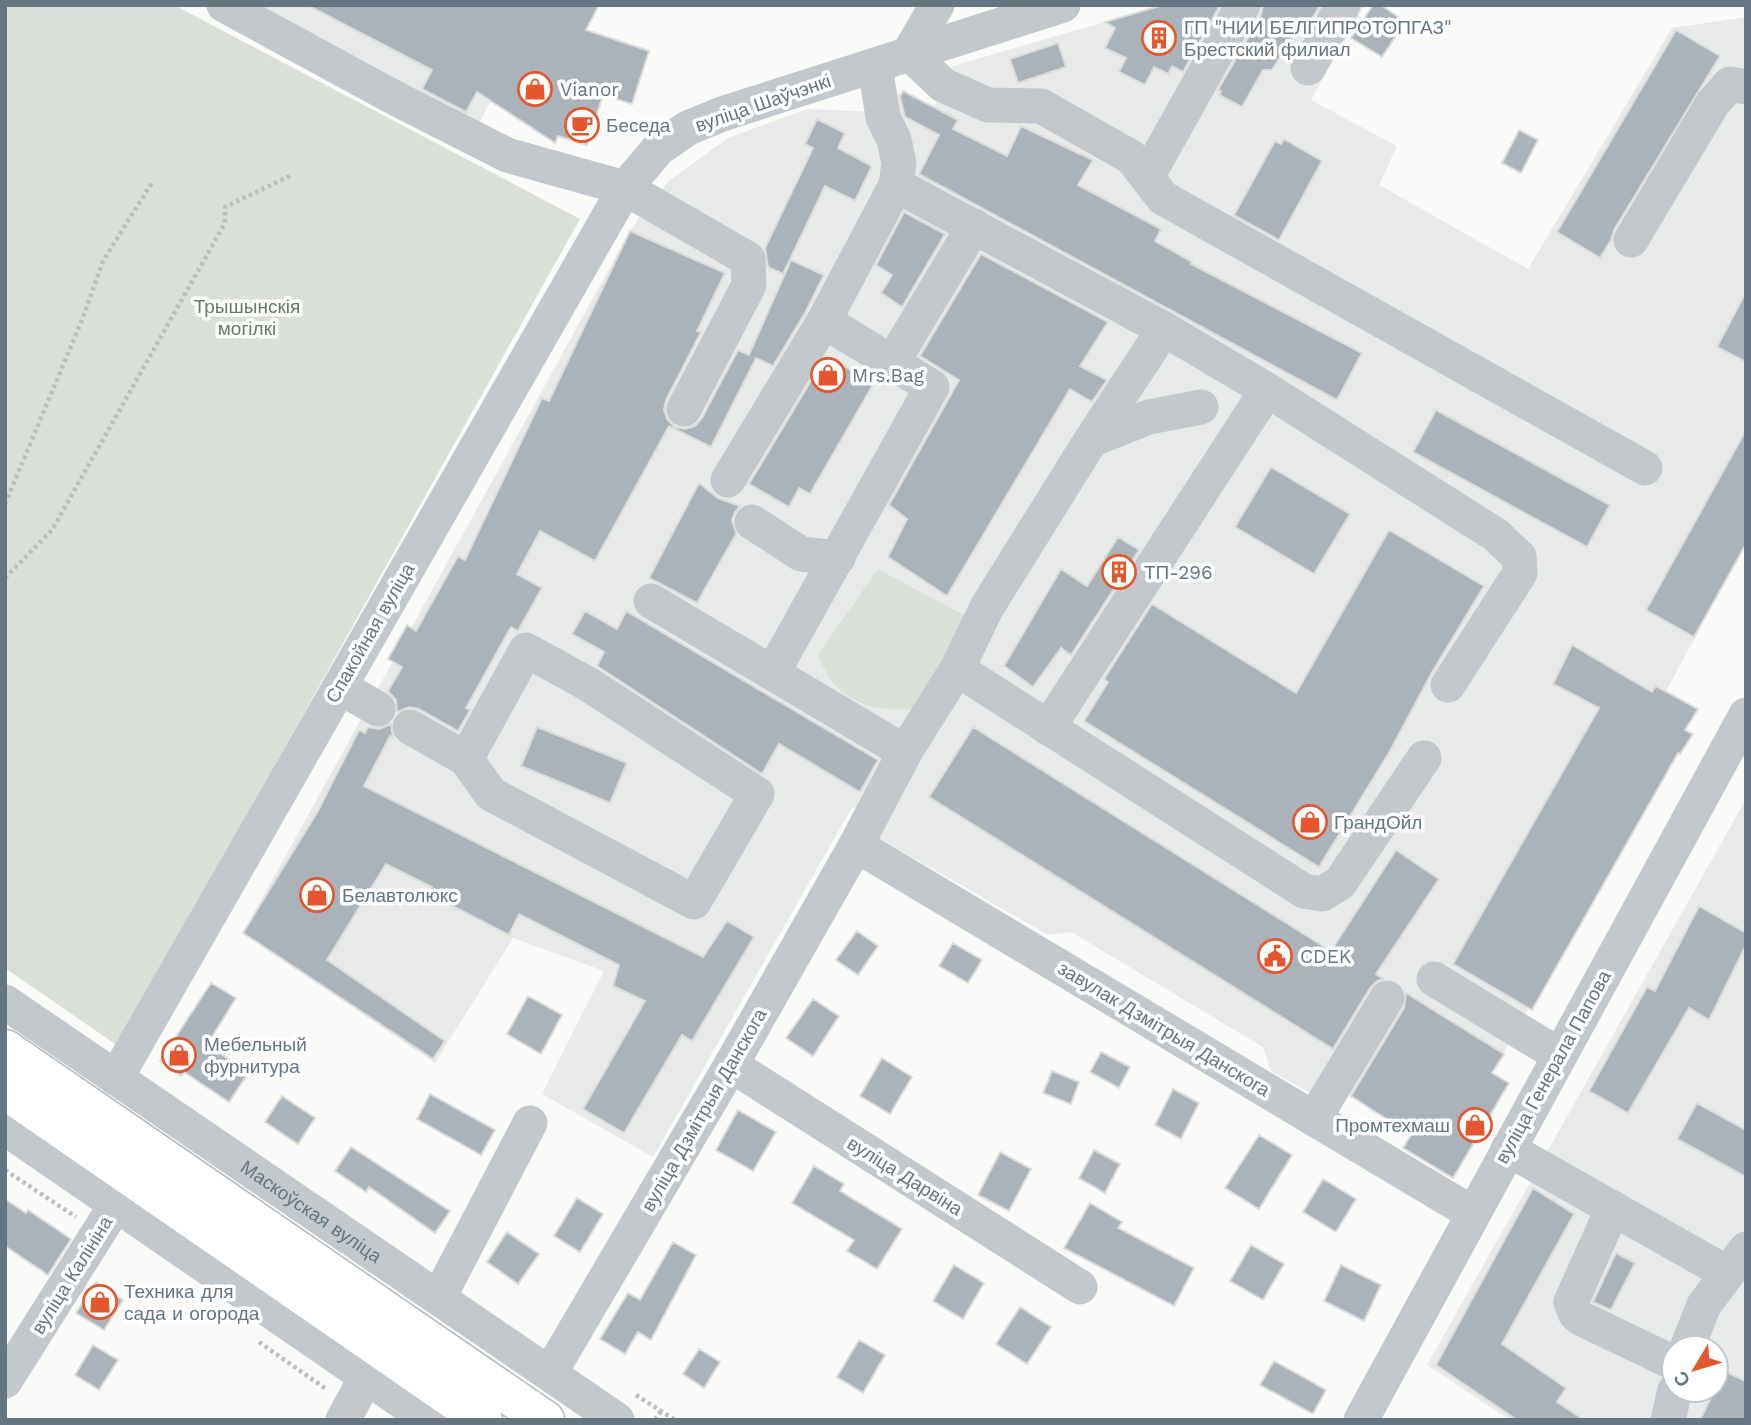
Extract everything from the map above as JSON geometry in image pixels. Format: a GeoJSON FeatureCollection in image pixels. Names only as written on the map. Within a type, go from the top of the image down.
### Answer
{"type":"FeatureCollection","features":[{"type":"Feature","properties":{"kind":"main road","name":"Маскоўская вуліца"},"geometry":{"type":"LineString","coordinates":[[5,1049],[545,1420]]}},
{"type":"Feature","properties":{"kind":"main road"},"geometry":{"type":"LineString","coordinates":[[5,1090],[483,1420]]}},
{"type":"Feature","properties":{"kind":"street"},"geometry":{"type":"LineString","coordinates":[[224,5],[507,155],[625,188],[748,259],[749,285],[684,409]]}},
{"type":"Feature","properties":{"kind":"street"},"geometry":{"type":"LineString","coordinates":[[937,5],[909,53],[943,85],[988,106],[1041,106],[1131,158],[1163,198],[1645,468]]}},
{"type":"Feature","properties":{"kind":"street","name":"вуліца Шаўчэнкі"},"geometry":{"type":"LineString","coordinates":[[625,188],[659,148],[688,128],[722,114],[1063,5]]}},
{"type":"Feature","properties":{"kind":"street"},"geometry":{"type":"LineString","coordinates":[[1147,177],[1243,5]]}},
{"type":"Feature","properties":{"kind":"street"},"geometry":{"type":"LineString","coordinates":[[1308,68],[1343,5]]}},
{"type":"Feature","properties":{"kind":"street"},"geometry":{"type":"LineString","coordinates":[[728,480],[824,321],[896,185],[899,163],[894,140],[883,117],[875,66]]}},
{"type":"Feature","properties":{"kind":"street"},"geometry":{"type":"LineString","coordinates":[[1631,240],[1713,103],[1730,85],[1746,87]]}},
{"type":"Feature","properties":{"kind":"street"},"geometry":{"type":"LineString","coordinates":[[896,185],[1164,329],[1267,390],[1496,535],[1519,557],[1520,573],[1448,685]]}},
{"type":"Feature","properties":{"kind":"street","name":"Спакойная вуліца"},"geometry":{"type":"LineString","coordinates":[[116,1078],[625,188]]}},
{"type":"Feature","properties":{"kind":"street"},"geometry":{"type":"LineString","coordinates":[[892,363],[974,226]]}},
{"type":"Feature","properties":{"kind":"street"},"geometry":{"type":"LineString","coordinates":[[773,672],[932,387],[824,321]]}},
{"type":"Feature","properties":{"kind":"street","name":"вуліца Дзмітрыя Данскога"},"geometry":{"type":"LineString","coordinates":[[550,1373],[731,1065],[856,845],[905,752],[957,669],[987,607],[1164,329]]}},
{"type":"Feature","properties":{"kind":"street"},"geometry":{"type":"LineString","coordinates":[[1048,727],[1267,390]]}},
{"type":"Feature","properties":{"kind":"street"},"geometry":{"type":"LineString","coordinates":[[1091,440],[1149,417],[1201,407]]}},
{"type":"Feature","properties":{"kind":"street"},"geometry":{"type":"LineString","coordinates":[[752,522],[801,554],[838,558]]}},
{"type":"Feature","properties":{"kind":"street"},"geometry":{"type":"LineString","coordinates":[[652,601],[905,752]]}},
{"type":"Feature","properties":{"kind":"street"},"geometry":{"type":"LineString","coordinates":[[410,727],[467,759],[491,794],[694,902],[757,794],[588,684],[526,650],[467,759]]}},
{"type":"Feature","properties":{"kind":"street"},"geometry":{"type":"LineString","coordinates":[[957,669],[1304,891],[1322,894],[1339,883],[1424,758]]}},
{"type":"Feature","properties":{"kind":"street"},"geometry":{"type":"LineString","coordinates":[[340,687],[378,709]]}},
{"type":"Feature","properties":{"kind":"street","name":"вуліца Генерала Папова"},"geometry":{"type":"LineString","coordinates":[[1361,1420],[1746,715]]}},
{"type":"Feature","properties":{"kind":"street","name":"завулак Дзмітрыя Данскога"},"geometry":{"type":"LineString","coordinates":[[856,845],[1472,1213]]}},
{"type":"Feature","properties":{"kind":"street"},"geometry":{"type":"LineString","coordinates":[[1434,979],[1559,1055]]}},
{"type":"Feature","properties":{"kind":"street"},"geometry":{"type":"LineString","coordinates":[[1314,1119],[1387,998]]}},
{"type":"Feature","properties":{"kind":"street","name":"Маскоўская вуліца"},"geometry":{"type":"LineString","coordinates":[[5,1002],[617,1420]]}},
{"type":"Feature","properties":{"kind":"street","name":"вуліца Дарвіна"},"geometry":{"type":"LineString","coordinates":[[731,1065],[1080,1287]]}},
{"type":"Feature","properties":{"kind":"street"},"geometry":{"type":"LineString","coordinates":[[439,1297],[530,1123]]}},
{"type":"Feature","properties":{"kind":"street"},"geometry":{"type":"LineString","coordinates":[[5,1128],[117,1203],[354,1401],[429,1420]]}},
{"type":"Feature","properties":{"kind":"street"},"geometry":{"type":"LineString","coordinates":[[1508,1149],[1613,1208],[1737,1261],[1704,1306],[1693,1334]]}},
{"type":"Feature","properties":{"kind":"street","name":"вуліца Калініна"},"geometry":{"type":"LineString","coordinates":[[5,1381],[117,1203]]}},
{"type":"Feature","properties":{"kind":"street"},"geometry":{"type":"LineString","coordinates":[[1613,1208],[1571,1302],[1580,1318],[1660,1356]]}},
{"type":"Feature","properties":{"kind":"path"},"geometry":{"type":"LineString","coordinates":[[5,578],[52,530],[225,223],[225,207],[290,176]]}},
{"type":"Feature","properties":{"kind":"path"},"geometry":{"type":"LineString","coordinates":[[5,504],[82,320],[103,261],[153,181]]}},
{"type":"Feature","properties":{"kind":"path"},"geometry":{"type":"LineString","coordinates":[[274,1354],[354,1401]]}},
{"type":"Feature","properties":{"kind":"path"},"geometry":{"type":"LineString","coordinates":[[655,1420],[661,1411]]}},
{"type":"Feature","properties":{"kind":"shaded area"},"geometry":{"type":"Polygon","coordinates":[[[247,5],[599,5],[569,65],[521,41],[477,127],[247,5]]]}},
{"type":"Feature","properties":{"kind":"shaded area"},"geometry":{"type":"Polygon","coordinates":[[[1163,5],[1365,5],[1311,100],[1397,146],[1379,185],[1528,269],[1672,28],[1746,17],[1746,544],[1666,691],[1698,709],[1492,1073],[1484,1068],[1411,1135],[1320,1076],[1310,1093],[1271,1071],[1263,1047],[1071,932],[1048,935],[877,837],[882,825],[852,807],[653,1157],[542,1094],[604,971],[513,938],[435,1063],[243,933],[630,231],[669,181],[728,138],[807,109],[873,112],[903,91],[934,107],[953,66],[1163,5]]]}},
{"type":"Feature","properties":{"kind":"shaded area"},"geometry":{"type":"Polygon","coordinates":[[[1746,799],[1746,1420],[1510,1420],[1427,1365],[1746,799]]]}},
{"type":"Feature","properties":{"kind":"green space","name":"Трышынскія могілкі"},"geometry":{"type":"Polygon","coordinates":[[[5,5],[174,5],[580,219],[118,1046],[5,968],[5,5]]]}},
{"type":"Feature","properties":{"kind":"green space"},"geometry":{"type":"Polygon","coordinates":[[[878,569],[967,617],[919,708],[885,709],[853,699],[835,685],[817,656],[878,569]]]}},
{"type":"Feature","properties":{"kind":"building"},"geometry":{"type":"Polygon","coordinates":[[[307,5],[599,5],[586,30],[649,51],[632,104],[603,95],[587,145],[558,136],[555,143],[477,92],[466,112],[422,89],[432,70],[307,5]]]}},
{"type":"Feature","properties":{"kind":"building","name":"ГП \"НИИ БЕЛГИПРОТОПГАЗ\" Брестский филиал"},"geometry":{"type":"Polygon","coordinates":[[[1163,5],[1220,5],[1183,72],[1172,66],[1168,74],[1154,67],[1145,85],[1119,72],[1126,58],[1105,48],[1115,28],[1105,22],[1163,5]]]}},
{"type":"Feature","properties":{"kind":"building"},"geometry":{"type":"Polygon","coordinates":[[[1263,5],[1320,5],[1304,33],[1295,32],[1272,70],[1263,70],[1242,107],[1219,95],[1221,91],[1218,90],[1261,15],[1263,5]]]}},
{"type":"Feature","properties":{"kind":"building"},"geometry":{"type":"Polygon","coordinates":[[[1373,5],[1381,5],[1405,22],[1382,57],[1351,38],[1373,5]]]}},
{"type":"Feature","properties":{"kind":"building"},"geometry":{"type":"Polygon","coordinates":[[[1676,30],[1720,56],[1614,230],[1600,258],[1557,232],[1676,30]]]}},
{"type":"Feature","properties":{"kind":"building"},"geometry":{"type":"Polygon","coordinates":[[[1058,43],[1066,67],[1018,83],[1010,59],[1058,43]]]}},
{"type":"Feature","properties":{"kind":"building"},"geometry":{"type":"Polygon","coordinates":[[[903,91],[958,120],[953,129],[1007,156],[1021,126],[1093,160],[1078,185],[1161,229],[1155,241],[1192,262],[1191,264],[1362,353],[1337,400],[919,174],[939,135],[905,117],[900,97],[903,91]]]}},
{"type":"Feature","properties":{"kind":"building"},"geometry":{"type":"Polygon","coordinates":[[[817,119],[845,133],[838,148],[872,166],[855,201],[825,186],[783,274],[768,267],[765,248],[813,148],[805,144],[817,119]]]}},
{"type":"Feature","properties":{"kind":"building"},"geometry":{"type":"Polygon","coordinates":[[[1519,130],[1538,140],[1521,173],[1502,163],[1519,130]]]}},
{"type":"Feature","properties":{"kind":"building"},"geometry":{"type":"Polygon","coordinates":[[[1284,139],[1322,161],[1279,240],[1234,215],[1275,141],[1281,144],[1284,139]]]}},
{"type":"Feature","properties":{"kind":"building"},"geometry":{"type":"Polygon","coordinates":[[[904,212],[945,234],[902,307],[881,293],[892,275],[876,265],[904,212]]]}},
{"type":"Feature","properties":{"kind":"building"},"geometry":{"type":"Polygon","coordinates":[[[630,231],[725,273],[697,331],[701,332],[666,400],[664,410],[667,419],[675,427],[685,429],[695,426],[702,418],[738,350],[749,355],[791,260],[824,275],[773,366],[756,358],[711,447],[669,426],[595,561],[540,531],[517,574],[542,588],[518,631],[511,627],[466,708],[470,710],[458,731],[419,709],[409,707],[397,712],[396,700],[388,691],[402,667],[388,659],[407,625],[416,631],[458,556],[465,560],[542,398],[549,401],[630,231]]]}},
{"type":"Feature","properties":{"kind":"building"},"geometry":{"type":"Polygon","coordinates":[[[981,254],[1108,322],[1080,366],[1107,380],[1092,402],[1070,389],[947,596],[888,557],[907,519],[889,505],[959,380],[920,356],[981,254]]]}},
{"type":"Feature","properties":{"kind":"building"},"geometry":{"type":"Polygon","coordinates":[[[1746,292],[1746,362],[1717,347],[1746,292]]]}},
{"type":"Feature","properties":{"kind":"building"},"geometry":{"type":"Polygon","coordinates":[[[826,356],[874,383],[810,494],[799,488],[789,507],[749,484],[826,356]]]}},
{"type":"Feature","properties":{"kind":"building"},"geometry":{"type":"Polygon","coordinates":[[[1436,410],[1610,505],[1587,547],[1413,452],[1436,410]]]}},
{"type":"Feature","properties":{"kind":"building"},"geometry":{"type":"Polygon","coordinates":[[[1746,430],[1746,544],[1694,637],[1646,610],[1746,430]]]}},
{"type":"Feature","properties":{"kind":"building"},"geometry":{"type":"Polygon","coordinates":[[[1271,467],[1350,514],[1314,574],[1235,527],[1271,467]]]}},
{"type":"Feature","properties":{"kind":"building"},"geometry":{"type":"Polygon","coordinates":[[[699,483],[718,498],[740,506],[732,520],[736,534],[697,603],[649,578],[699,483]]]}},
{"type":"Feature","properties":{"kind":"building"},"geometry":{"type":"Polygon","coordinates":[[[1389,530],[1484,586],[1431,674],[1390,751],[1319,867],[1084,721],[1108,682],[1104,679],[1152,604],[1296,693],[1389,530]]]}},
{"type":"Feature","properties":{"kind":"building"},"geometry":{"type":"Polygon","coordinates":[[[1118,537],[1139,550],[1071,655],[1061,648],[1033,687],[1004,666],[1061,569],[1087,586],[1118,537]]]}},
{"type":"Feature","properties":{"kind":"building"},"geometry":{"type":"Polygon","coordinates":[[[585,611],[617,629],[626,611],[878,760],[860,792],[779,744],[762,774],[597,666],[604,652],[572,634],[585,611]]]}},
{"type":"Feature","properties":{"kind":"building"},"geometry":{"type":"Polygon","coordinates":[[[1572,645],[1652,692],[1656,686],[1698,709],[1685,730],[1693,734],[1680,754],[1678,753],[1532,1010],[1453,964],[1599,708],[1553,684],[1572,645]]]}},
{"type":"Feature","properties":{"kind":"building"},"geometry":{"type":"Polygon","coordinates":[[[391,724],[393,738],[390,736],[364,786],[703,957],[727,921],[754,937],[692,1041],[682,1035],[624,1133],[583,1109],[645,1001],[613,986],[619,965],[519,914],[509,935],[429,894],[432,887],[386,864],[327,960],[445,1041],[433,1059],[243,933],[318,811],[359,730],[365,733],[368,727],[379,729],[391,724]]]}},
{"type":"Feature","properties":{"kind":"building"},"geometry":{"type":"Polygon","coordinates":[[[537,727],[627,763],[610,803],[521,766],[537,727]]]}},
{"type":"Feature","properties":{"kind":"building"},"geometry":{"type":"Polygon","coordinates":[[[973,727],[1331,951],[1396,850],[1439,879],[1376,974],[1383,979],[1370,988],[1333,1049],[929,797],[973,727]]]}},
{"type":"Feature","properties":{"kind":"building"},"geometry":{"type":"Polygon","coordinates":[[[1699,906],[1746,933],[1746,945],[1709,1020],[1689,1008],[1628,1113],[1589,1091],[1647,987],[1655,991],[1699,906]]]}},
{"type":"Feature","properties":{"kind":"building"},"geometry":{"type":"Polygon","coordinates":[[[857,931],[878,946],[858,975],[836,960],[857,931]]]}},
{"type":"Feature","properties":{"kind":"building"},"geometry":{"type":"Polygon","coordinates":[[[953,943],[982,960],[968,983],[939,966],[953,943]]]}},
{"type":"Feature","properties":{"kind":"building"},"geometry":{"type":"Polygon","coordinates":[[[211,983],[236,998],[207,1045],[249,1072],[229,1102],[184,1072],[181,1076],[160,1061],[211,983]]]}},
{"type":"Feature","properties":{"kind":"building"},"geometry":{"type":"Polygon","coordinates":[[[1406,993],[1504,1054],[1492,1073],[1509,1083],[1453,1178],[1403,1148],[1411,1135],[1351,1096],[1404,1008],[1406,993]]]}},
{"type":"Feature","properties":{"kind":"building"},"geometry":{"type":"Polygon","coordinates":[[[528,996],[562,1015],[541,1054],[507,1034],[528,996]]]}},
{"type":"Feature","properties":{"kind":"building"},"geometry":{"type":"Polygon","coordinates":[[[813,999],[839,1016],[813,1056],[786,1038],[813,999]]]}},
{"type":"Feature","properties":{"kind":"building"},"geometry":{"type":"Polygon","coordinates":[[[1101,1052],[1130,1067],[1119,1088],[1090,1072],[1101,1052]]]}},
{"type":"Feature","properties":{"kind":"building"},"geometry":{"type":"Polygon","coordinates":[[[882,1058],[912,1077],[890,1114],[860,1096],[882,1058]]]}},
{"type":"Feature","properties":{"kind":"building"},"geometry":{"type":"Polygon","coordinates":[[[1052,1071],[1079,1082],[1071,1104],[1043,1093],[1052,1071]]]}},
{"type":"Feature","properties":{"kind":"building"},"geometry":{"type":"Polygon","coordinates":[[[1173,1089],[1199,1103],[1181,1139],[1155,1125],[1173,1089]]]}},
{"type":"Feature","properties":{"kind":"building"},"geometry":{"type":"Polygon","coordinates":[[[430,1094],[495,1130],[481,1155],[417,1119],[430,1094]]]}},
{"type":"Feature","properties":{"kind":"building"},"geometry":{"type":"Polygon","coordinates":[[[282,1096],[315,1118],[298,1144],[265,1122],[282,1096]]]}},
{"type":"Feature","properties":{"kind":"building"},"geometry":{"type":"Polygon","coordinates":[[[1697,1103],[1746,1130],[1746,1177],[1677,1139],[1697,1103]]]}},
{"type":"Feature","properties":{"kind":"building"},"geometry":{"type":"Polygon","coordinates":[[[738,1110],[776,1132],[753,1171],[716,1150],[738,1110]]]}},
{"type":"Feature","properties":{"kind":"building"},"geometry":{"type":"Polygon","coordinates":[[[1259,1135],[1292,1155],[1259,1209],[1225,1188],[1259,1135]]]}},
{"type":"Feature","properties":{"kind":"building"},"geometry":{"type":"Polygon","coordinates":[[[351,1147],[450,1211],[435,1233],[369,1187],[366,1192],[335,1171],[351,1147]]]}},
{"type":"Feature","properties":{"kind":"building"},"geometry":{"type":"Polygon","coordinates":[[[1094,1150],[1120,1164],[1105,1193],[1079,1178],[1094,1150]]]}},
{"type":"Feature","properties":{"kind":"building"},"geometry":{"type":"Polygon","coordinates":[[[1000,1152],[1031,1169],[1009,1211],[978,1195],[1000,1152]]]}},
{"type":"Feature","properties":{"kind":"building"},"geometry":{"type":"Polygon","coordinates":[[[814,1166],[844,1184],[840,1191],[902,1229],[877,1269],[847,1251],[854,1240],[792,1203],[814,1166]]]}},
{"type":"Feature","properties":{"kind":"building"},"geometry":{"type":"Polygon","coordinates":[[[1323,1179],[1356,1199],[1336,1232],[1303,1212],[1323,1179]]]}},
{"type":"Feature","properties":{"kind":"building"},"geometry":{"type":"Polygon","coordinates":[[[1533,1188],[1574,1214],[1502,1344],[1566,1388],[1557,1402],[1584,1420],[1517,1420],[1436,1365],[1533,1188]]]}},
{"type":"Feature","properties":{"kind":"building"},"geometry":{"type":"Polygon","coordinates":[[[577,1198],[603,1214],[580,1252],[554,1236],[577,1198]]]}},
{"type":"Feature","properties":{"kind":"building"},"geometry":{"type":"Polygon","coordinates":[[[5,1199],[26,1213],[28,1210],[71,1239],[48,1275],[5,1246],[5,1199]]]}},
{"type":"Feature","properties":{"kind":"building"},"geometry":{"type":"Polygon","coordinates":[[[1090,1203],[1122,1222],[1118,1228],[1194,1268],[1174,1306],[1064,1248],[1090,1203]]]}},
{"type":"Feature","properties":{"kind":"building"},"geometry":{"type":"Polygon","coordinates":[[[507,1232],[539,1254],[518,1284],[487,1262],[507,1232]]]}},
{"type":"Feature","properties":{"kind":"building"},"geometry":{"type":"Polygon","coordinates":[[[673,1242],[696,1255],[651,1340],[638,1332],[625,1354],[600,1339],[628,1293],[640,1300],[673,1242]]]}},
{"type":"Feature","properties":{"kind":"building"},"geometry":{"type":"Polygon","coordinates":[[[1251,1245],[1284,1264],[1263,1300],[1230,1281],[1251,1245]]]}},
{"type":"Feature","properties":{"kind":"building"},"geometry":{"type":"Polygon","coordinates":[[[1616,1253],[1635,1263],[1611,1310],[1593,1302],[1616,1253]]]}},
{"type":"Feature","properties":{"kind":"building"},"geometry":{"type":"Polygon","coordinates":[[[954,1265],[984,1283],[963,1319],[933,1301],[954,1265]]]}},
{"type":"Feature","properties":{"kind":"building"},"geometry":{"type":"Polygon","coordinates":[[[1341,1265],[1381,1285],[1364,1321],[1324,1301],[1341,1265]]]}},
{"type":"Feature","properties":{"kind":"building"},"geometry":{"type":"Polygon","coordinates":[[[96,1282],[123,1300],[104,1330],[76,1313],[96,1282]]]}},
{"type":"Feature","properties":{"kind":"building"},"geometry":{"type":"Polygon","coordinates":[[[1020,1307],[1051,1327],[1027,1364],[996,1344],[1020,1307]]]}},
{"type":"Feature","properties":{"kind":"building"},"geometry":{"type":"Polygon","coordinates":[[[859,1340],[885,1355],[863,1393],[837,1377],[859,1340]]]}},
{"type":"Feature","properties":{"kind":"building"},"geometry":{"type":"Polygon","coordinates":[[[93,1345],[118,1360],[99,1390],[75,1375],[93,1345]]]}},
{"type":"Feature","properties":{"kind":"building"},"geometry":{"type":"Polygon","coordinates":[[[699,1349],[720,1362],[704,1388],[683,1374],[699,1349]]]}},
{"type":"Feature","properties":{"kind":"building"},"geometry":{"type":"Polygon","coordinates":[[[1274,1361],[1326,1390],[1313,1414],[1260,1385],[1274,1361]]]}},
{"type":"Feature","properties":{"kind":"building"},"geometry":{"type":"Polygon","coordinates":[[[1730,1374],[1746,1381],[1746,1420],[1700,1420],[1708,1404],[1730,1404],[1730,1374]]]}},
{"type":"Feature","properties":{"kind":"place","name":"ГП \"НИИ БЕЛГИПРОТОПГАЗ\" Брестский филиал"},"geometry":{"type":"Point","coordinates":[1159,38]}},
{"type":"Feature","properties":{"kind":"place","name":"Vianor"},"geometry":{"type":"Point","coordinates":[535,89]}},
{"type":"Feature","properties":{"kind":"place","name":"Беседа"},"geometry":{"type":"Point","coordinates":[582,125]}},
{"type":"Feature","properties":{"kind":"place","name":"Mrs.Bag"},"geometry":{"type":"Point","coordinates":[828,375]}},
{"type":"Feature","properties":{"kind":"place","name":"ТП-296"},"geometry":{"type":"Point","coordinates":[1119,572]}},
{"type":"Feature","properties":{"kind":"place","name":"ГрандОйл"},"geometry":{"type":"Point","coordinates":[1310,822]}},
{"type":"Feature","properties":{"kind":"place","name":"Белавтолюкс"},"geometry":{"type":"Point","coordinates":[317,895]}},
{"type":"Feature","properties":{"kind":"place","name":"CDEK"},"geometry":{"type":"Point","coordinates":[1275,956]}},
{"type":"Feature","properties":{"kind":"place","name":"Мебельный фурнитура"},"geometry":{"type":"Point","coordinates":[179,1055]}},
{"type":"Feature","properties":{"kind":"place","name":"Промтехмаш"},"geometry":{"type":"Point","coordinates":[1475,1125]}},
{"type":"Feature","properties":{"kind":"place","name":"Техника для сада и огорода"},"geometry":{"type":"Point","coordinates":[100,1302]}}]}
